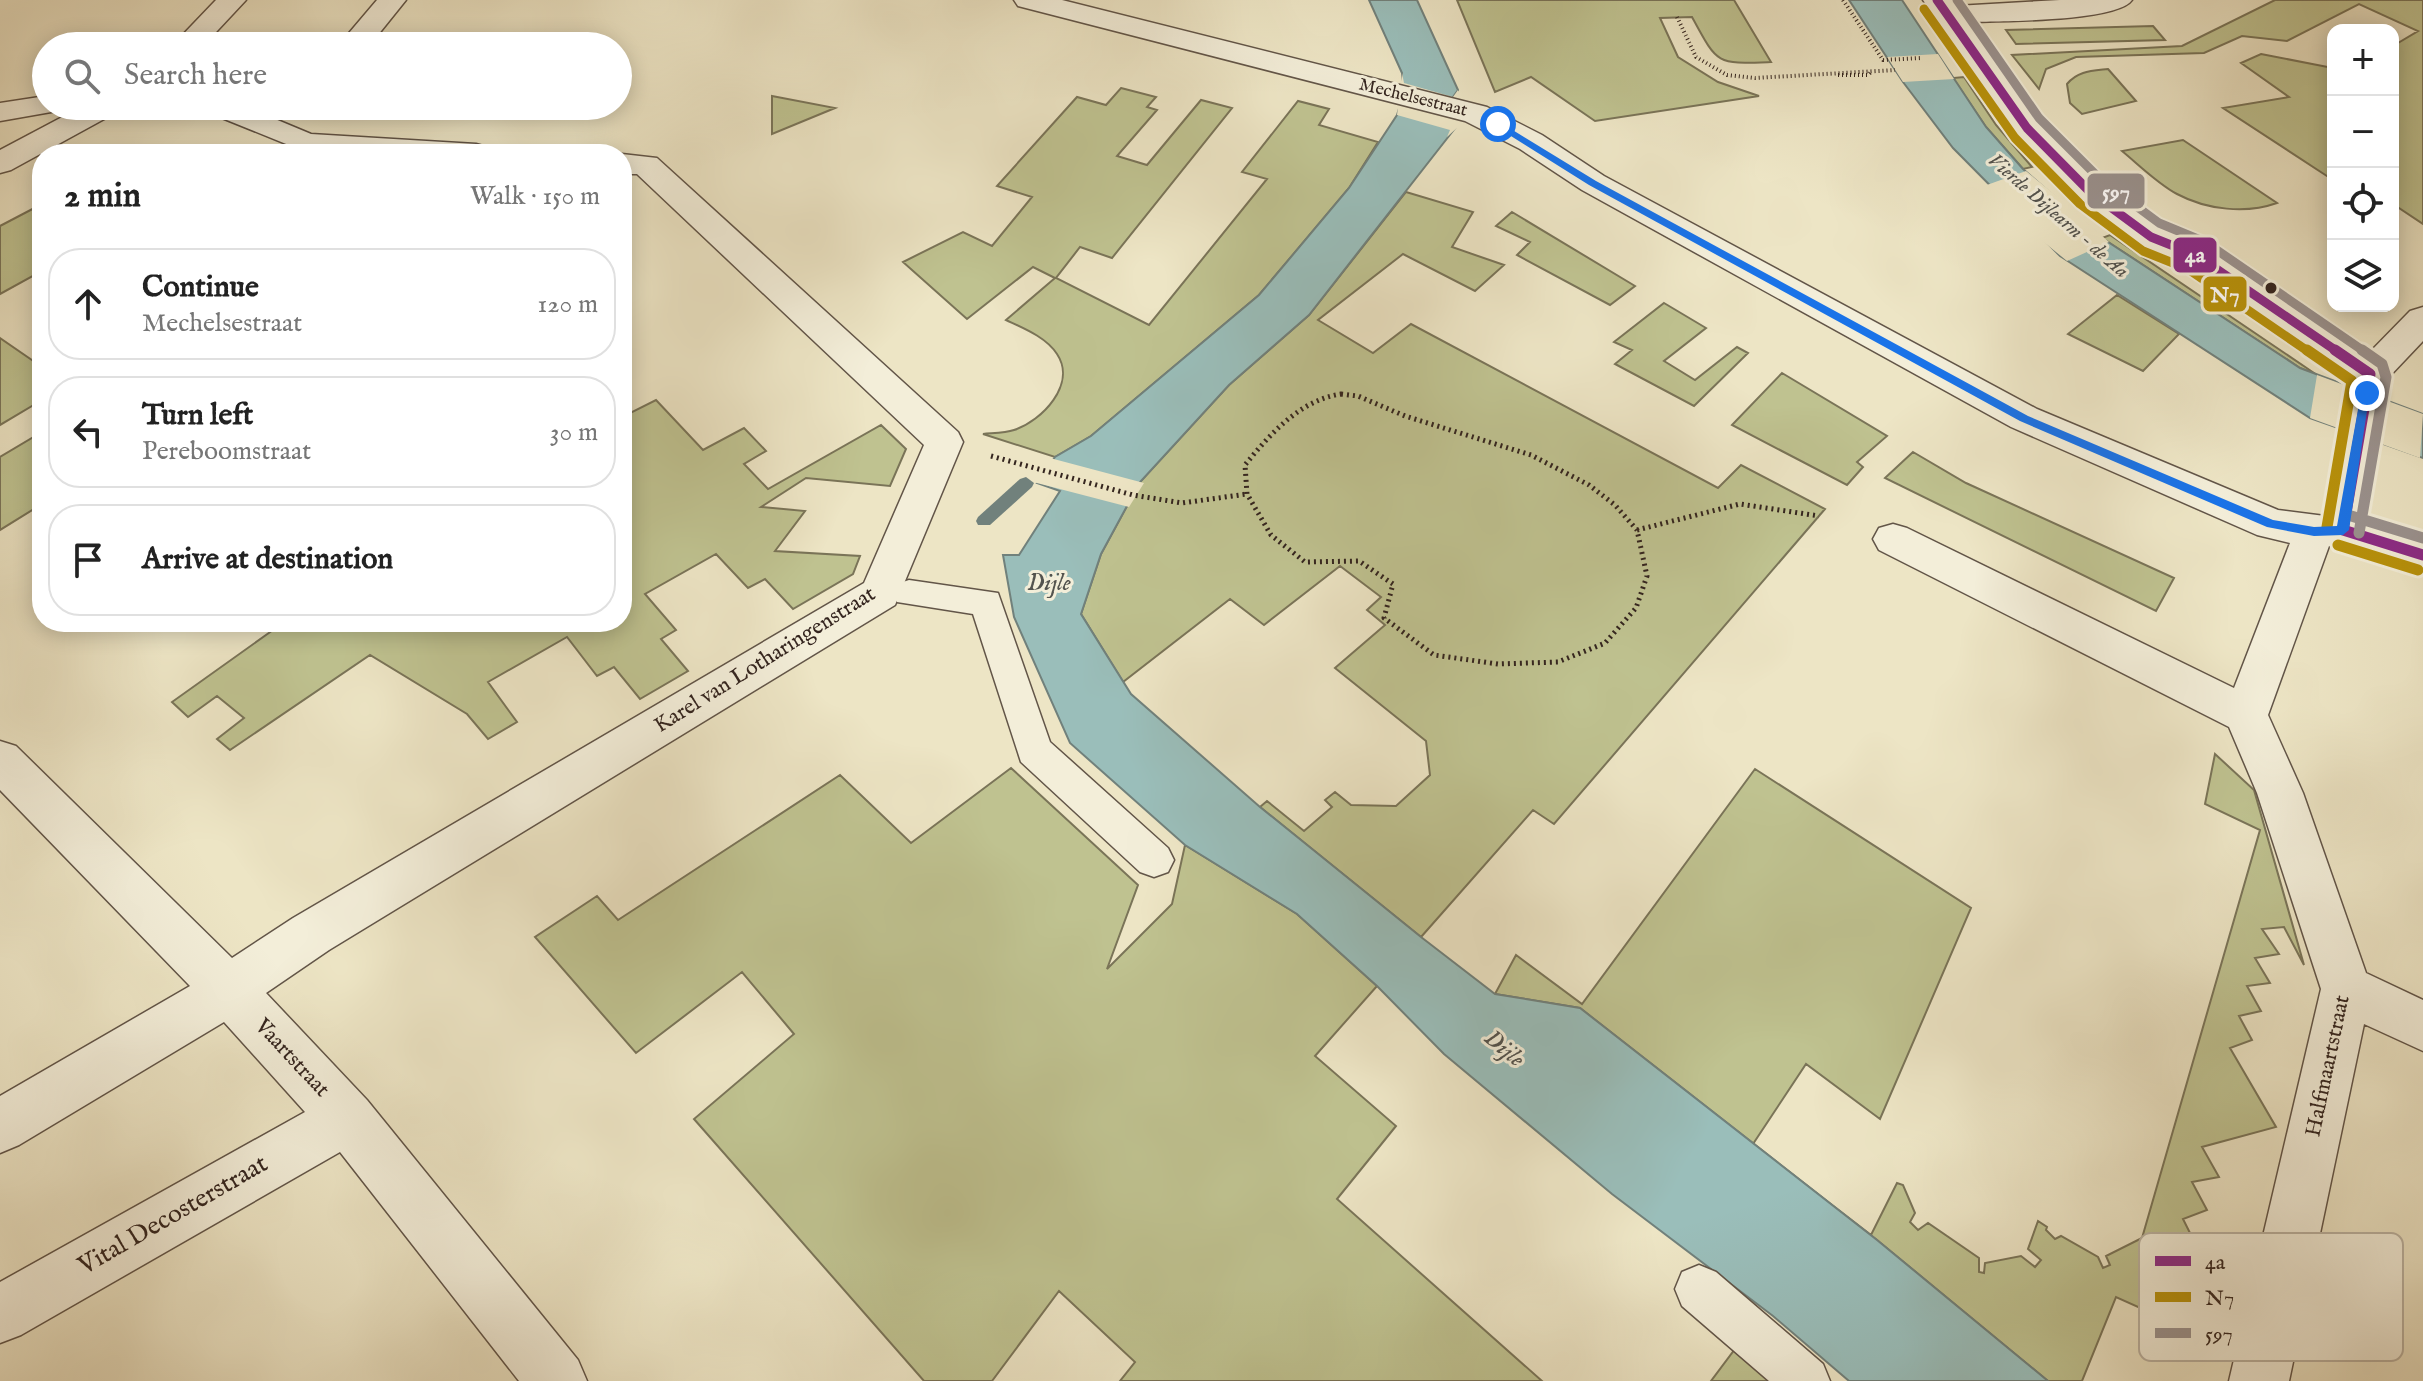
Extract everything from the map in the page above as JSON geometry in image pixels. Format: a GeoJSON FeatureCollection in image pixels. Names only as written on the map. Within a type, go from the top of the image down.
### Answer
{"type":"FeatureCollection","features":[{"type":"Feature","properties":{"kind":"street"},"geometry":{"type":"LineString","coordinates":[[201,32],[232,0]]}},
{"type":"Feature","properties":{"kind":"street"},"geometry":{"type":"LineString","coordinates":[[365,32],[392,0]]}},
{"type":"Feature","properties":{"kind":"street","name":"Mechelsestraat"},"geometry":{"type":"LineString","coordinates":[[1028,0],[1476,114],[1509,130],[1593,183],[2024,418],[2271,524],[2328,531],[2423,555]]}},
{"type":"Feature","properties":{"kind":"street"},"geometry":{"type":"LineString","coordinates":[[1942,8],[2104,6],[2118,0]]}},
{"type":"Feature","properties":{"kind":"street"},"geometry":{"type":"LineString","coordinates":[[1942,8],[2027,128],[2090,192],[2151,237],[2196,255],[2368,384]]}},
{"type":"Feature","properties":{"kind":"street"},"geometry":{"type":"LineString","coordinates":[[0,112],[32,107]]}},
{"type":"Feature","properties":{"kind":"street"},"geometry":{"type":"LineString","coordinates":[[38,144],[85,120]]}},
{"type":"Feature","properties":{"kind":"street"},"geometry":{"type":"LineString","coordinates":[[249,120],[306,143],[321,144]]}},
{"type":"Feature","properties":{"kind":"street"},"geometry":{"type":"LineString","coordinates":[[278,133],[289,120]]}},
{"type":"Feature","properties":{"kind":"street"},"geometry":{"type":"LineString","coordinates":[[0,163],[32,147]]}},
{"type":"Feature","properties":{"kind":"street","name":"Karel van Lotharingenstraat"},"geometry":{"type":"LineString","coordinates":[[228,989],[311,934],[880,594],[944,442],[646,165],[632,164]]}},
{"type":"Feature","properties":{"kind":"street"},"geometry":{"type":"LineString","coordinates":[[1893,539],[2246,715],[2328,531],[2359,436],[2368,384],[2423,319]]}},
{"type":"Feature","properties":{"kind":"street","name":"Halfmaartstraat"},"geometry":{"type":"LineString","coordinates":[[2246,715],[2280,793],[2346,989],[2292,1233]]}},
{"type":"Feature","properties":{"kind":"street","name":"Vaartstraat"},"geometry":{"type":"LineString","coordinates":[[0,760],[228,989],[348,1119],[557,1381]]}},
{"type":"Feature","properties":{"kind":"street"},"geometry":{"type":"LineString","coordinates":[[0,1126],[185,1019],[228,989]]}},
{"type":"Feature","properties":{"kind":"street"},"geometry":{"type":"LineString","coordinates":[[2346,989],[2423,1026]]}},
{"type":"Feature","properties":{"kind":"street","name":"Vital Decosterstraat"},"geometry":{"type":"LineString","coordinates":[[0,1314],[287,1149],[348,1119]]}},
{"type":"Feature","properties":{"kind":"street","name":"Halfmaartstraat"},"geometry":{"type":"LineString","coordinates":[[2259,1381],[2263,1361]]}},
{"type":"Feature","properties":{"kind":"lane"},"geometry":{"type":"LineString","coordinates":[[909,593],[986,602],[1034,751],[1154,860]]}},
{"type":"Feature","properties":{"kind":"lane"},"geometry":{"type":"LineString","coordinates":[[1699,1289],[1806,1381]]}},
{"type":"Feature","properties":{"kind":"path"},"geometry":{"type":"LineString","coordinates":[[1843,0],[1882,57],[1927,58]]}},
{"type":"Feature","properties":{"kind":"path"},"geometry":{"type":"LineString","coordinates":[[1677,17],[1696,57],[1727,75],[1755,78],[1833,73],[1843,77],[1895,70]]}},
{"type":"Feature","properties":{"kind":"path"},"geometry":{"type":"LineString","coordinates":[[1339,394],[1368,398],[1401,415],[1499,442],[1576,475],[1620,507],[1637,530],[1647,576],[1636,608],[1605,643],[1558,662],[1498,664],[1434,655],[1384,618],[1393,584],[1359,561],[1305,562],[1271,535],[1247,494],[1245,465],[1273,430],[1306,407],[1339,394]]}},
{"type":"Feature","properties":{"kind":"path"},"geometry":{"type":"LineString","coordinates":[[1045,472],[1133,495],[1182,503],[1247,494]]}},
{"type":"Feature","properties":{"kind":"path"},"geometry":{"type":"LineString","coordinates":[[1637,530],[1740,504],[1819,516]]}},
{"type":"Feature","properties":{"kind":"green space"},"geometry":{"type":"Polygon","coordinates":[[[1457,0],[1734,0],[1771,62],[1739,63],[1721,58],[1708,45],[1692,17],[1660,18],[1678,57],[1718,82],[1759,96],[1595,121],[1531,77],[1495,92],[1457,0]]]}},
{"type":"Feature","properties":{"kind":"green space"},"geometry":{"type":"Polygon","coordinates":[[[2275,0],[2423,0],[2423,224],[2399,208],[2399,42],[2418,31],[2359,4],[2287,41],[2242,36],[2204,53],[2076,57],[2046,69],[2039,89],[2012,55],[2182,46],[2275,0]]]}},
{"type":"Feature","properties":{"kind":"green space"},"geometry":{"type":"Polygon","coordinates":[[[2153,26],[2165,40],[2016,44],[2006,30],[2153,26]]]}},
{"type":"Feature","properties":{"kind":"green space"},"geometry":{"type":"Polygon","coordinates":[[[2261,54],[2327,67],[2327,176],[2223,108],[2289,97],[2241,63],[2261,54]]]}},
{"type":"Feature","properties":{"kind":"green space"},"geometry":{"type":"Polygon","coordinates":[[[2108,69],[2136,101],[2082,114],[2070,103],[2067,84],[2080,74],[2108,69]]]}},
{"type":"Feature","properties":{"kind":"green space"},"geometry":{"type":"Polygon","coordinates":[[[1964,77],[1996,125],[2032,167],[2023,169],[1986,127],[1953,78],[1964,77]]]}},
{"type":"Feature","properties":{"kind":"green space"},"geometry":{"type":"Polygon","coordinates":[[[1121,88],[1156,97],[1147,107],[1157,110],[1117,156],[1147,165],[1201,100],[1232,108],[1112,258],[1080,247],[1056,278],[1149,325],[1267,179],[1242,172],[1298,101],[1329,109],[1319,125],[1378,142],[1349,188],[1259,295],[1091,436],[1055,457],[983,434],[1010,431],[1025,425],[1045,410],[1060,389],[1063,377],[1057,354],[1034,334],[1006,320],[1055,278],[1033,267],[967,319],[903,262],[963,232],[992,246],[1032,197],[997,186],[1077,97],[1106,105],[1121,88]]]}},
{"type":"Feature","properties":{"kind":"green space"},"geometry":{"type":"Polygon","coordinates":[[[772,96],[835,108],[772,134],[772,96]]]}},
{"type":"Feature","properties":{"kind":"green space"},"geometry":{"type":"Polygon","coordinates":[[[2183,140],[2277,203],[2240,209],[2201,204],[2170,190],[2122,151],[2183,140]]]}},
{"type":"Feature","properties":{"kind":"green space"},"geometry":{"type":"Polygon","coordinates":[[[1406,192],[1473,212],[1452,247],[1504,265],[1475,291],[1403,254],[1318,320],[1373,353],[1411,324],[1718,488],[1741,465],[1825,509],[1554,824],[1533,810],[1421,937],[1260,807],[1267,801],[1304,831],[1332,807],[1325,800],[1335,792],[1351,805],[1396,806],[1430,775],[1426,741],[1335,668],[1385,625],[1367,610],[1381,597],[1340,566],[1264,625],[1230,599],[1123,682],[1081,614],[1101,554],[1140,482],[1229,385],[1309,315],[1406,192]]]}},
{"type":"Feature","properties":{"kind":"green space"},"geometry":{"type":"Polygon","coordinates":[[[32,209],[32,276],[0,294],[0,226],[32,209]]]}},
{"type":"Feature","properties":{"kind":"green space"},"geometry":{"type":"Polygon","coordinates":[[[1512,212],[1635,286],[1610,305],[1517,255],[1530,242],[1496,226],[1512,212]]]}},
{"type":"Feature","properties":{"kind":"green space"},"geometry":{"type":"Polygon","coordinates":[[[2110,235],[2317,375],[2300,368],[2102,238],[2110,235]]]}},
{"type":"Feature","properties":{"kind":"green space"},"geometry":{"type":"Polygon","coordinates":[[[2117,295],[2179,334],[2143,371],[2068,334],[2117,295]]]}},
{"type":"Feature","properties":{"kind":"green space"},"geometry":{"type":"Polygon","coordinates":[[[1664,303],[1706,328],[1664,361],[1695,380],[1737,347],[1748,353],[1694,406],[1615,364],[1632,350],[1614,342],[1664,303]]]}},
{"type":"Feature","properties":{"kind":"green space"},"geometry":{"type":"Polygon","coordinates":[[[0,338],[32,360],[32,406],[0,425],[0,338]]]}},
{"type":"Feature","properties":{"kind":"green space"},"geometry":{"type":"Polygon","coordinates":[[[1782,373],[1887,436],[1857,462],[1863,467],[1847,485],[1732,425],[1782,373]]]}},
{"type":"Feature","properties":{"kind":"green space"},"geometry":{"type":"Polygon","coordinates":[[[656,400],[703,450],[744,428],[766,451],[744,464],[768,489],[881,425],[906,449],[890,486],[806,478],[761,507],[805,511],[775,551],[860,556],[853,574],[793,609],[765,579],[748,588],[716,554],[645,594],[676,630],[661,639],[688,671],[640,699],[614,667],[597,676],[567,637],[488,682],[517,722],[488,739],[467,714],[370,655],[230,750],[217,739],[244,718],[217,696],[188,717],[172,702],[270,632],[632,632],[632,412],[656,400]]]}},
{"type":"Feature","properties":{"kind":"green space"},"geometry":{"type":"Polygon","coordinates":[[[32,438],[32,510],[0,530],[0,457],[32,438]]]}},
{"type":"Feature","properties":{"kind":"green space"},"geometry":{"type":"Polygon","coordinates":[[[1913,452],[1966,483],[2174,578],[2156,611],[1885,478],[1913,452]]]}},
{"type":"Feature","properties":{"kind":"green space"},"geometry":{"type":"Polygon","coordinates":[[[2215,754],[2254,790],[2304,965],[2284,927],[2262,929],[2279,954],[2255,958],[2270,983],[2247,986],[2261,1011],[2239,1016],[2252,1040],[2230,1048],[2276,1127],[2202,1147],[2219,1177],[2192,1182],[2207,1210],[2183,1219],[2190,1233],[2143,1233],[2260,830],[2205,804],[2215,754]]]}},
{"type":"Feature","properties":{"kind":"green space"},"geometry":{"type":"Polygon","coordinates":[[[1011,768],[1138,885],[1107,969],[1172,904],[1185,845],[1297,914],[1377,986],[1315,1056],[1396,1126],[1337,1199],[1542,1381],[1120,1381],[1135,1362],[1059,1291],[992,1381],[924,1381],[694,1119],[794,1034],[742,972],[636,1053],[535,937],[597,896],[618,920],[840,775],[911,843],[1011,768]]]}},
{"type":"Feature","properties":{"kind":"green space"},"geometry":{"type":"Polygon","coordinates":[[[1755,769],[1971,908],[1880,1119],[1806,1064],[1753,1143],[1580,1008],[1495,994],[1516,955],[1582,1004],[1755,769]]]}},
{"type":"Feature","properties":{"kind":"green space"},"geometry":{"type":"Polygon","coordinates":[[[1753,1143],[1840,1211],[1753,1144],[1753,1143]]]}},
{"type":"Feature","properties":{"kind":"green space"},"geometry":{"type":"Polygon","coordinates":[[[1897,1183],[1903,1185],[1915,1213],[1910,1222],[1918,1230],[1928,1223],[1979,1258],[1979,1272],[1984,1273],[1985,1263],[2021,1256],[2035,1267],[2041,1260],[2028,1249],[2038,1221],[2047,1227],[2046,1230],[2055,1239],[2061,1236],[2098,1257],[2103,1268],[2110,1265],[2106,1256],[2139,1240],[2139,1307],[2116,1297],[2082,1381],[2048,1381],[1840,1211],[1871,1235],[1897,1183]]]}},
{"type":"Feature","properties":{"kind":"green space"},"geometry":{"type":"Polygon","coordinates":[[[1735,1349],[1772,1381],[1711,1381],[1735,1349]]]}},
{"type":"Feature","properties":{"kind":"water","name":"Dijle"},"geometry":{"type":"Polygon","coordinates":[[[1369,0],[1417,0],[1458,90],[1453,97],[1456,127],[1309,315],[1229,385],[1140,482],[1101,554],[1081,614],[1131,694],[1260,807],[1421,937],[1495,994],[1580,1008],[1877,1240],[2048,1381],[1849,1381],[1773,1316],[1612,1194],[1444,1054],[1377,986],[1297,914],[1185,845],[1070,743],[1014,617],[1003,555],[1019,555],[1060,491],[1037,483],[1055,457],[1091,436],[1259,295],[1349,188],[1397,115],[1402,99],[1402,73],[1369,0]]]}},
{"type":"Feature","properties":{"kind":"water","name":"Vierde Dijlearm - de Aa"},"geometry":{"type":"Polygon","coordinates":[[[1849,0],[1902,0],[1986,127],[2023,169],[2102,238],[2300,368],[2423,414],[2423,458],[2310,418],[2060,256],[1953,148],[1903,82],[1849,0]]]}},
{"type":"Feature","properties":{"kind":"pier"},"geometry":{"type":"Polygon","coordinates":[[[1938,54],[1954,79],[1903,82],[1887,57],[1938,54]]]}},
{"type":"Feature","properties":{"kind":"pier"},"geometry":{"type":"Polygon","coordinates":[[[1402,73],[1404,83],[1453,97],[1458,90],[1459,126],[1447,137],[1450,130],[1397,115],[1402,73]]]}},
{"type":"Feature","properties":{"kind":"pier"},"geometry":{"type":"Polygon","coordinates":[[[2026,171],[2109,242],[2067,261],[2029,230],[1984,186],[2026,171]]]}},
{"type":"Feature","properties":{"kind":"pier"},"geometry":{"type":"Polygon","coordinates":[[[2317,375],[2423,414],[2420,458],[2310,418],[2317,375]]]}},
{"type":"Feature","properties":{"kind":"pier"},"geometry":{"type":"Polygon","coordinates":[[[1050,458],[1144,483],[1129,507],[1033,482],[1050,458]]]}},
{"type":"Feature","properties":{"kind":"waterway"},"geometry":{"type":"LineString","coordinates":[[984,521],[1026,483]]}},
{"type":"Feature","properties":{"kind":"transit line","name":"4a"},"geometry":{"type":"LineString","coordinates":[[1937,0],[2027,128],[2090,192],[2151,237],[2196,255],[2370,374],[2343,530]]}},
{"type":"Feature","properties":{"kind":"transit line","name":"597"},"geometry":{"type":"LineString","coordinates":[[1957,0],[2039,118],[2101,180],[2159,223],[2205,242],[2382,364],[2386,377],[2359,533]]}},
{"type":"Feature","properties":{"kind":"transit line","name":"N7"},"geometry":{"type":"LineString","coordinates":[[1924,9],[2015,138],[2080,204],[2143,251],[2188,269],[2352,381],[2327,527]]}},
{"type":"Feature","properties":{"kind":"transit line","name":"597"},"geometry":{"type":"LineString","coordinates":[[2348,515],[2423,538]]}},
{"type":"Feature","properties":{"kind":"transit line","name":"4a"},"geometry":{"type":"LineString","coordinates":[[2343,530],[2423,555]]}},
{"type":"Feature","properties":{"kind":"transit line","name":"N7"},"geometry":{"type":"LineString","coordinates":[[2338,545],[2418,570]]}},
{"type":"Feature","properties":{"kind":"route"},"geometry":{"type":"LineString","coordinates":[[1498,124],[1593,183],[2024,418],[2271,524],[2314,532],[2343,530],[2367,393]]}}]}
